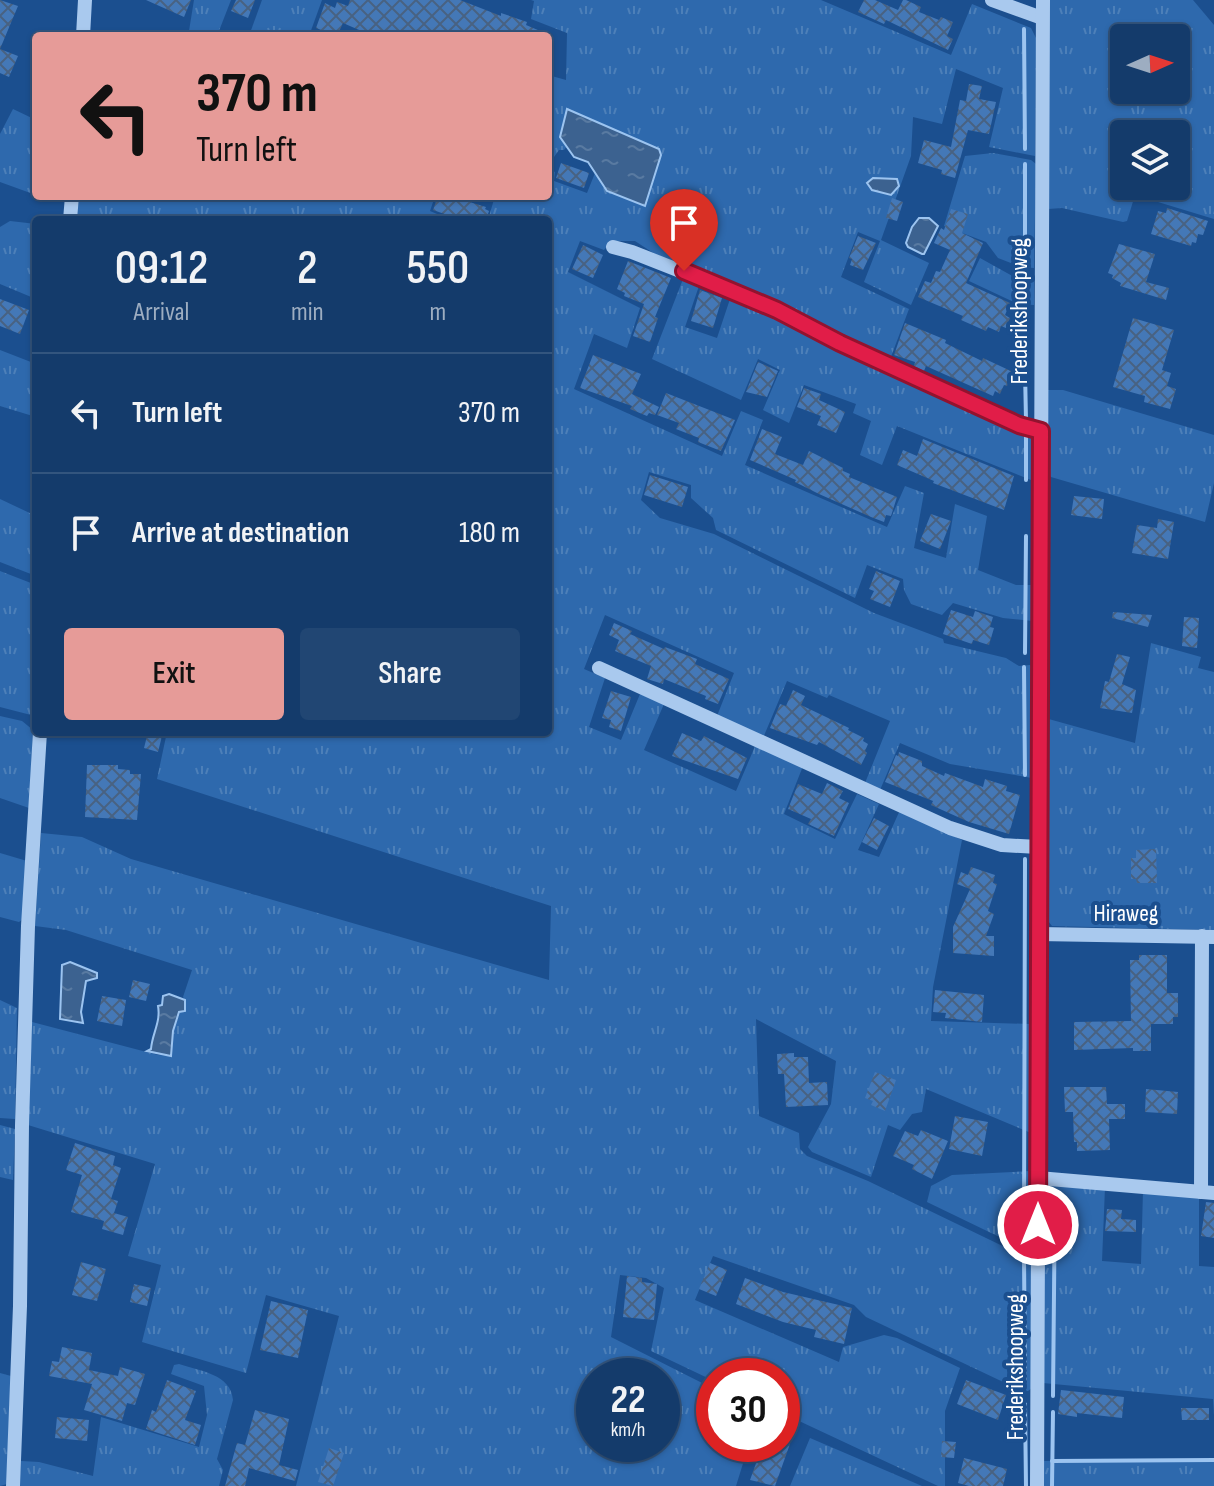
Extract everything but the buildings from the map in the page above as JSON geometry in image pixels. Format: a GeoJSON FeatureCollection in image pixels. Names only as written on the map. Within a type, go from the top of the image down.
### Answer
{"type":"FeatureCollection","features":[{"type":"Feature","properties":{"kind":"street"},"geometry":{"type":"LineString","coordinates":[[83,32],[85,0]]}},
{"type":"Feature","properties":{"kind":"street"},"geometry":{"type":"LineString","coordinates":[[992,0],[1042,18]]}},
{"type":"Feature","properties":{"kind":"street","name":"Frederikshoopweg"},"geometry":{"type":"LineString","coordinates":[[1037,1486],[1043,0]]}},
{"type":"Feature","properties":{"kind":"street"},"geometry":{"type":"LineString","coordinates":[[613,247],[710,281],[1019,425],[1041,431]]}},
{"type":"Feature","properties":{"kind":"street"},"geometry":{"type":"LineString","coordinates":[[599,668],[950,828],[1002,845],[1038,847]]}},
{"type":"Feature","properties":{"kind":"street"},"geometry":{"type":"LineString","coordinates":[[13,1486],[28,929],[40,736]]}},
{"type":"Feature","properties":{"kind":"street","name":"Hiraweg"},"geometry":{"type":"LineString","coordinates":[[1038,934],[1208,936]]}},
{"type":"Feature","properties":{"kind":"street"},"geometry":{"type":"LineString","coordinates":[[1038,1178],[1207,1192],[1208,936]]}},
{"type":"Feature","properties":{"kind":"green space"},"geometry":{"type":"Polygon","coordinates":[[[194,0],[231,0],[219,32],[189,31],[194,0]]]}},
{"type":"Feature","properties":{"kind":"green space"},"geometry":{"type":"Polygon","coordinates":[[[262,0],[322,0],[310,32],[250,32],[262,0]]]}},
{"type":"Feature","properties":{"kind":"green space"},"geometry":{"type":"Polygon","coordinates":[[[531,0],[821,0],[951,55],[972,4],[1031,28],[1036,38],[1035,156],[989,147],[1003,88],[956,69],[942,124],[913,117],[911,156],[881,240],[929,263],[911,305],[864,282],[880,241],[858,232],[841,277],[909,309],[889,362],[667,262],[635,241],[612,241],[604,250],[580,241],[568,272],[640,308],[627,348],[594,334],[574,389],[722,456],[741,411],[763,420],[745,465],[887,527],[905,486],[924,493],[914,548],[946,558],[955,504],[987,516],[978,570],[1016,585],[1033,585],[1033,621],[1003,618],[953,603],[942,615],[911,604],[904,590],[903,579],[867,565],[855,598],[716,530],[713,518],[691,498],[691,485],[649,472],[641,500],[660,518],[714,534],[874,613],[943,639],[944,643],[1006,658],[1019,666],[1030,665],[1033,668],[1032,778],[950,764],[900,743],[880,790],[865,783],[890,721],[787,681],[763,738],[717,716],[734,673],[605,615],[584,669],[605,678],[589,727],[621,740],[640,694],[664,704],[644,750],[736,791],[756,744],[803,766],[784,814],[835,839],[857,794],[879,804],[858,850],[879,857],[900,810],[962,840],[933,987],[931,1021],[1030,1024],[1031,1133],[926,1089],[922,1112],[912,1114],[900,1130],[888,1125],[871,1177],[812,1152],[808,1147],[831,1104],[836,1061],[756,1019],[759,1116],[799,1133],[800,1149],[807,1156],[868,1181],[1015,1252],[1031,1252],[1032,1388],[1022,1391],[866,1317],[854,1305],[713,1256],[695,1300],[839,1362],[843,1347],[884,1335],[897,1338],[960,1368],[945,1411],[945,1486],[938,1486],[800,1421],[800,1358],[696,1358],[696,1372],[680,1365],[680,1358],[666,1358],[651,1351],[664,1288],[646,1278],[620,1275],[611,1337],[653,1358],[576,1358],[576,1462],[680,1462],[680,1372],[696,1380],[696,1462],[743,1462],[736,1486],[296,1486],[339,1316],[266,1295],[246,1373],[142,1342],[161,1265],[128,1256],[155,1164],[28,1125],[32,1022],[171,1056],[173,1031],[192,970],[66,930],[35,926],[41,833],[82,837],[131,859],[549,980],[551,906],[157,779],[166,736],[552,736],[552,216],[489,216],[494,200],[552,200],[552,171],[555,172],[554,181],[587,193],[595,173],[607,191],[661,155],[658,149],[567,109],[560,136],[567,146],[552,158],[552,76],[566,80],[567,33],[531,19],[534,1],[531,0]]]}},
{"type":"Feature","properties":{"kind":"green space"},"geometry":{"type":"Polygon","coordinates":[[[1049,0],[1193,0],[1214,25],[1214,219],[1151,200],[1190,200],[1190,120],[1110,120],[1110,200],[1133,200],[1127,221],[1062,208],[1048,209],[1049,0]]]}},
{"type":"Feature","properties":{"kind":"green space"},"geometry":{"type":"Polygon","coordinates":[[[13,109],[32,118],[32,194],[0,182],[0,134],[13,109]]]}},
{"type":"Feature","properties":{"kind":"green space"},"geometry":{"type":"Polygon","coordinates":[[[993,153],[1031,160],[1036,164],[1034,268],[1021,267],[998,258],[986,242],[944,226],[965,156],[993,153]]]}},
{"type":"Feature","properties":{"kind":"green space"},"geometry":{"type":"Polygon","coordinates":[[[79,200],[434,200],[430,211],[442,216],[77,216],[79,200]]]}},
{"type":"Feature","properties":{"kind":"green space"},"geometry":{"type":"Polygon","coordinates":[[[10,221],[32,224],[32,297],[0,284],[0,227],[10,221]]]}},
{"type":"Feature","properties":{"kind":"green space"},"geometry":{"type":"Polygon","coordinates":[[[980,258],[1016,278],[1034,279],[1034,305],[1018,304],[969,281],[980,258]]]}},
{"type":"Feature","properties":{"kind":"green space"},"geometry":{"type":"Polygon","coordinates":[[[685,274],[701,280],[685,327],[717,338],[732,293],[1034,434],[1036,482],[897,426],[882,465],[860,455],[871,421],[853,413],[856,404],[804,385],[789,423],[763,410],[780,370],[758,359],[741,400],[652,359],[685,274]]]}},
{"type":"Feature","properties":{"kind":"green space"},"geometry":{"type":"Polygon","coordinates":[[[0,350],[32,362],[32,416],[0,406],[0,350]]]}},
{"type":"Feature","properties":{"kind":"green space"},"geometry":{"type":"Polygon","coordinates":[[[1048,390],[1063,390],[1214,435],[1214,483],[1205,522],[1051,477],[1048,474],[1048,390]]]}},
{"type":"Feature","properties":{"kind":"green space"},"geometry":{"type":"Polygon","coordinates":[[[0,499],[32,514],[32,574],[0,562],[0,499]]]}},
{"type":"Feature","properties":{"kind":"green space"},"geometry":{"type":"Polygon","coordinates":[[[0,571],[32,583],[32,714],[0,707],[0,571]]]}},
{"type":"Feature","properties":{"kind":"green space"},"geometry":{"type":"Polygon","coordinates":[[[1151,643],[1201,657],[1198,668],[1214,672],[1214,930],[1052,926],[1045,917],[1045,718],[1135,743],[1151,643]]]}},
{"type":"Feature","properties":{"kind":"green space"},"geometry":{"type":"Polygon","coordinates":[[[0,716],[22,721],[32,729],[33,736],[29,808],[0,798],[0,716]]]}},
{"type":"Feature","properties":{"kind":"green space"},"geometry":{"type":"Polygon","coordinates":[[[0,853],[27,861],[23,919],[19,922],[0,917],[0,853]]]}},
{"type":"Feature","properties":{"kind":"green space"},"geometry":{"type":"Polygon","coordinates":[[[0,1000],[17,1008],[15,1119],[0,1118],[0,1000]]]}},
{"type":"Feature","properties":{"kind":"green space"},"geometry":{"type":"Polygon","coordinates":[[[0,1125],[15,1129],[13,1180],[0,1177],[0,1125]]]}},
{"type":"Feature","properties":{"kind":"green space"},"geometry":{"type":"Polygon","coordinates":[[[1031,1171],[1031,1245],[1016,1245],[927,1202],[931,1186],[952,1175],[1031,1171]]]}},
{"type":"Feature","properties":{"kind":"green space"},"geometry":{"type":"Polygon","coordinates":[[[1050,1185],[1105,1187],[1102,1261],[1141,1264],[1143,1191],[1199,1195],[1199,1266],[1214,1267],[1214,1415],[1213,1399],[1043,1383],[1044,1188],[1050,1185]]]}},
{"type":"Feature","properties":{"kind":"green space"},"geometry":{"type":"Polygon","coordinates":[[[174,1365],[221,1379],[231,1391],[233,1400],[217,1459],[223,1470],[219,1486],[19,1486],[21,1461],[39,1462],[93,1476],[101,1417],[199,1447],[207,1415],[204,1386],[171,1374],[174,1365]]]}},
{"type":"Feature","properties":{"kind":"green space"},"geometry":{"type":"Polygon","coordinates":[[[0,1373],[11,1376],[7,1484],[0,1486],[0,1373]]]}},
{"type":"Feature","properties":{"kind":"green space"},"geometry":{"type":"Polygon","coordinates":[[[810,1438],[922,1486],[790,1486],[810,1438]]]}},
{"type":"Feature","properties":{"kind":"green space"},"geometry":{"type":"Polygon","coordinates":[[[1214,1460],[1214,1486],[1044,1486],[1044,1461],[1214,1460]]]}},
{"type":"Feature","properties":{"kind":"water"},"geometry":{"type":"Polygon","coordinates":[[[567,109],[659,149],[661,155],[645,206],[607,191],[588,162],[574,157],[560,137],[567,109]]]}},
{"type":"Feature","properties":{"kind":"water"},"geometry":{"type":"Polygon","coordinates":[[[873,178],[897,179],[899,186],[891,195],[872,190],[867,183],[873,178]]]}},
{"type":"Feature","properties":{"kind":"water"},"geometry":{"type":"Polygon","coordinates":[[[919,218],[929,218],[938,226],[924,254],[906,243],[919,218]]]}},
{"type":"Feature","properties":{"kind":"water"},"geometry":{"type":"Polygon","coordinates":[[[70,962],[97,973],[97,978],[86,981],[81,1012],[83,1023],[60,1019],[62,965],[70,962]]]}},
{"type":"Feature","properties":{"kind":"water"},"geometry":{"type":"Polygon","coordinates":[[[169,994],[185,1000],[185,1011],[179,1012],[173,1031],[171,1056],[147,1051],[151,1049],[158,1006],[162,1005],[163,996],[169,994]]]}},
{"type":"Feature","properties":{"kind":"waterway"},"geometry":{"type":"LineString","coordinates":[[1024,29],[1025,149]]}},
{"type":"Feature","properties":{"kind":"waterway"},"geometry":{"type":"LineString","coordinates":[[1025,164],[1025,264]]}},
{"type":"Feature","properties":{"kind":"waterway"},"geometry":{"type":"LineString","coordinates":[[1025,279],[1026,350]]}},
{"type":"Feature","properties":{"kind":"waterway"},"geometry":{"type":"LineString","coordinates":[[1025,371],[1026,420]]}},
{"type":"Feature","properties":{"kind":"waterway"},"geometry":{"type":"LineString","coordinates":[[1026,432],[1026,480]]}},
{"type":"Feature","properties":{"kind":"waterway"},"geometry":{"type":"LineString","coordinates":[[1025,653],[1026,536]]}},
{"type":"Feature","properties":{"kind":"waterway"},"geometry":{"type":"LineString","coordinates":[[1024,667],[1025,775]]}},
{"type":"Feature","properties":{"kind":"waterway"},"geometry":{"type":"LineString","coordinates":[[1024,1235],[1025,859]]}},
{"type":"Feature","properties":{"kind":"waterway"},"geometry":{"type":"LineString","coordinates":[[1053,1396],[1055,1191]]}},
{"type":"Feature","properties":{"kind":"waterway"},"geometry":{"type":"LineString","coordinates":[[1024,1255],[1025,1382]]}},
{"type":"Feature","properties":{"kind":"waterway"},"geometry":{"type":"LineString","coordinates":[[1025,1404],[1026,1486]]}},
{"type":"Feature","properties":{"kind":"waterway"},"geometry":{"type":"LineString","coordinates":[[1052,1486],[1053,1412]]}},
{"type":"Feature","properties":{"kind":"waterway"},"geometry":{"type":"LineString","coordinates":[[1052,1461],[1214,1460]]}},
{"type":"Feature","properties":{"kind":"route"},"geometry":{"type":"LineString","coordinates":[[684,271],[777,310],[840,343],[1019,425],[1041,431],[1038,1225]]}}]}
